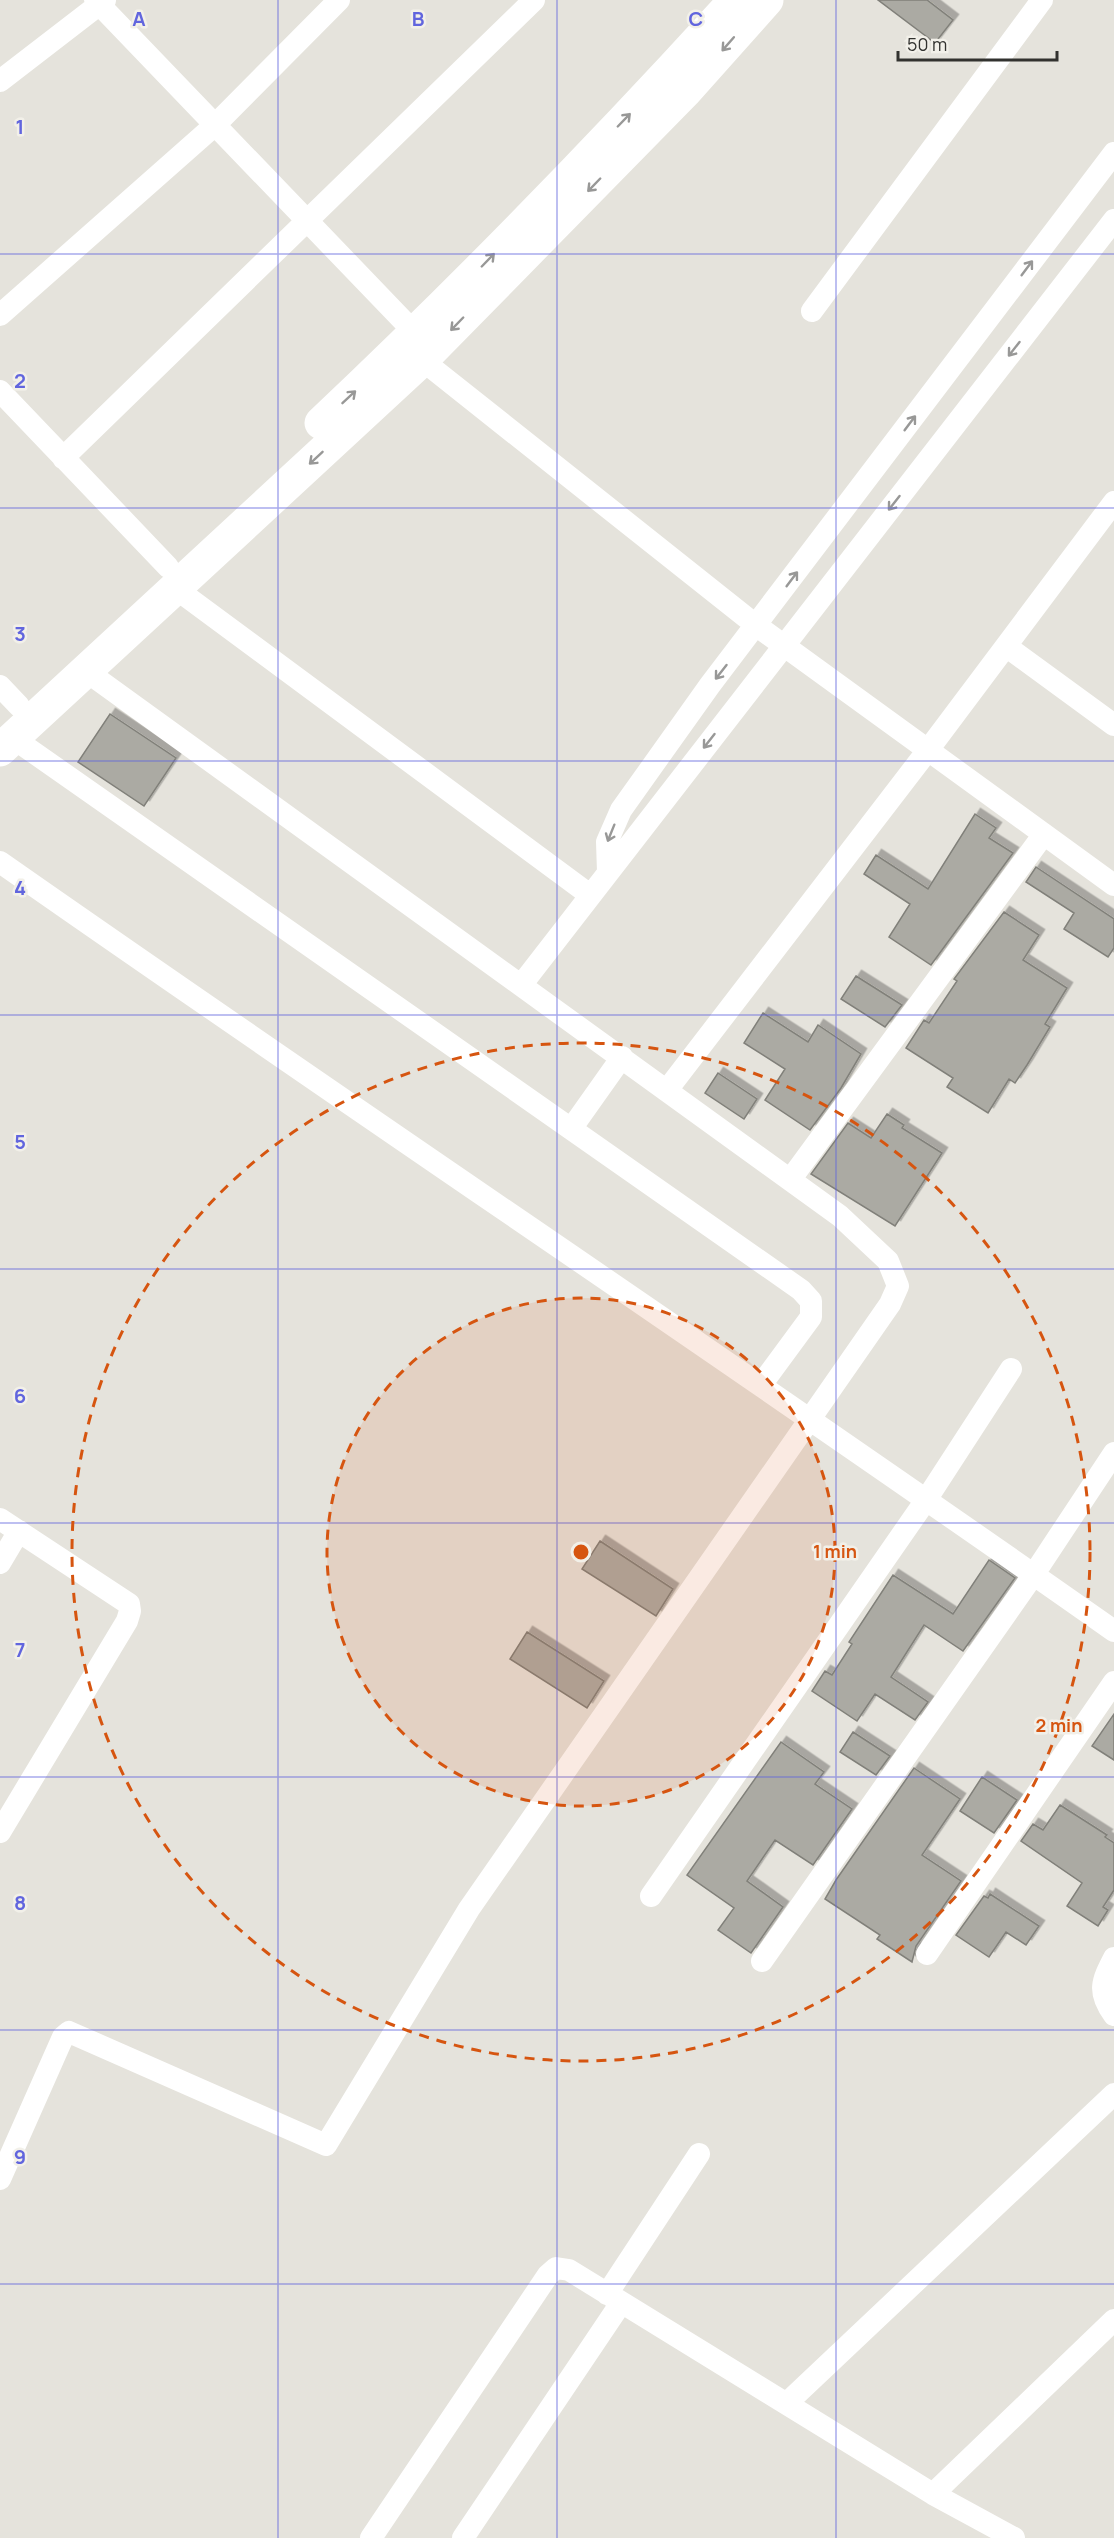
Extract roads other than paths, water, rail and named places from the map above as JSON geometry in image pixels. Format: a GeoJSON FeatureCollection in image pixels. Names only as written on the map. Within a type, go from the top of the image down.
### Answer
{"type":"FeatureCollection","features":[{"type":"Feature","properties":{"kind":"main road"},"geometry":{"type":"LineString","coordinates":[[419,347],[735,0]]}},
{"type":"Feature","properties":{"kind":"main road"},"geometry":{"type":"LineString","coordinates":[[7,721],[171,578],[419,347],[685,92],[767,0]]}},
{"type":"Feature","properties":{"kind":"main road"},"geometry":{"type":"LineString","coordinates":[[7,721],[86,671],[171,578]]}},
{"type":"Feature","properties":{"kind":"street"},"geometry":{"type":"LineString","coordinates":[[0,315],[215,125],[339,0]]}},
{"type":"Feature","properties":{"kind":"street"},"geometry":{"type":"LineString","coordinates":[[63,458],[305,220],[534,0]]}},
{"type":"Feature","properties":{"kind":"street"},"geometry":{"type":"LineString","coordinates":[[812,311],[1042,0]]}},
{"type":"Feature","properties":{"kind":"street"},"geometry":{"type":"LineString","coordinates":[[0,81],[100,2],[305,220],[419,347],[757,626],[1114,885]]}},
{"type":"Feature","properties":{"kind":"street"},"geometry":{"type":"LineString","coordinates":[[608,872],[608,842],[621,810],[710,686],[1114,153]]}},
{"type":"Feature","properties":{"kind":"street"},"geometry":{"type":"LineString","coordinates":[[522,984],[1114,220]]}},
{"type":"Feature","properties":{"kind":"street"},"geometry":{"type":"LineString","coordinates":[[0,391],[171,578],[590,895]]}},
{"type":"Feature","properties":{"kind":"street"},"geometry":{"type":"LineString","coordinates":[[667,1090],[928,750],[1114,502]]}},
{"type":"Feature","properties":{"kind":"street"},"geometry":{"type":"LineString","coordinates":[[1006,646],[1110,714]]}},
{"type":"Feature","properties":{"kind":"street"},"geometry":{"type":"LineString","coordinates":[[0,2179],[63,2037],[69,2032],[326,2145],[469,1909],[890,1304],[898,1286],[888,1261],[840,1216],[86,671]]}},
{"type":"Feature","properties":{"kind":"street"},"geometry":{"type":"LineString","coordinates":[[7,721],[571,1129],[801,1290],[811,1301],[811,1317],[761,1385]]}},
{"type":"Feature","properties":{"kind":"street"},"geometry":{"type":"LineString","coordinates":[[790,1180],[1044,834]]}},
{"type":"Feature","properties":{"kind":"street"},"geometry":{"type":"LineString","coordinates":[[0,862],[190,995],[810,1418],[1114,1631]]}},
{"type":"Feature","properties":{"kind":"street"},"geometry":{"type":"LineString","coordinates":[[571,1129],[622,1057]]}},
{"type":"Feature","properties":{"kind":"street"},"geometry":{"type":"LineString","coordinates":[[651,1896],[926,1500],[1011,1370]]}},
{"type":"Feature","properties":{"kind":"street"},"geometry":{"type":"LineString","coordinates":[[762,1961],[1034,1574],[1114,1453]]}},
{"type":"Feature","properties":{"kind":"street"},"geometry":{"type":"LineString","coordinates":[[0,1563],[9,1525],[129,1604],[130,1611],[127,1621],[0,1832]]}},
{"type":"Feature","properties":{"kind":"street"},"geometry":{"type":"LineString","coordinates":[[927,1954],[1114,1683]]}},
{"type":"Feature","properties":{"kind":"street"},"geometry":{"type":"LineString","coordinates":[[1114,1958],[1103,1979],[1102,1992],[1105,2003],[1114,2015]]}},
{"type":"Feature","properties":{"kind":"street"},"geometry":{"type":"LineString","coordinates":[[787,2403],[1114,2094]]}},
{"type":"Feature","properties":{"kind":"street"},"geometry":{"type":"LineString","coordinates":[[463,2538],[614,2298],[699,2154]]}},
{"type":"Feature","properties":{"kind":"street"},"geometry":{"type":"LineString","coordinates":[[371,2538],[548,2275],[556,2268],[569,2270],[933,2494],[1014,2538]]}},
{"type":"Feature","properties":{"kind":"street"},"geometry":{"type":"LineString","coordinates":[[933,2494],[1114,2320]]}}]}
